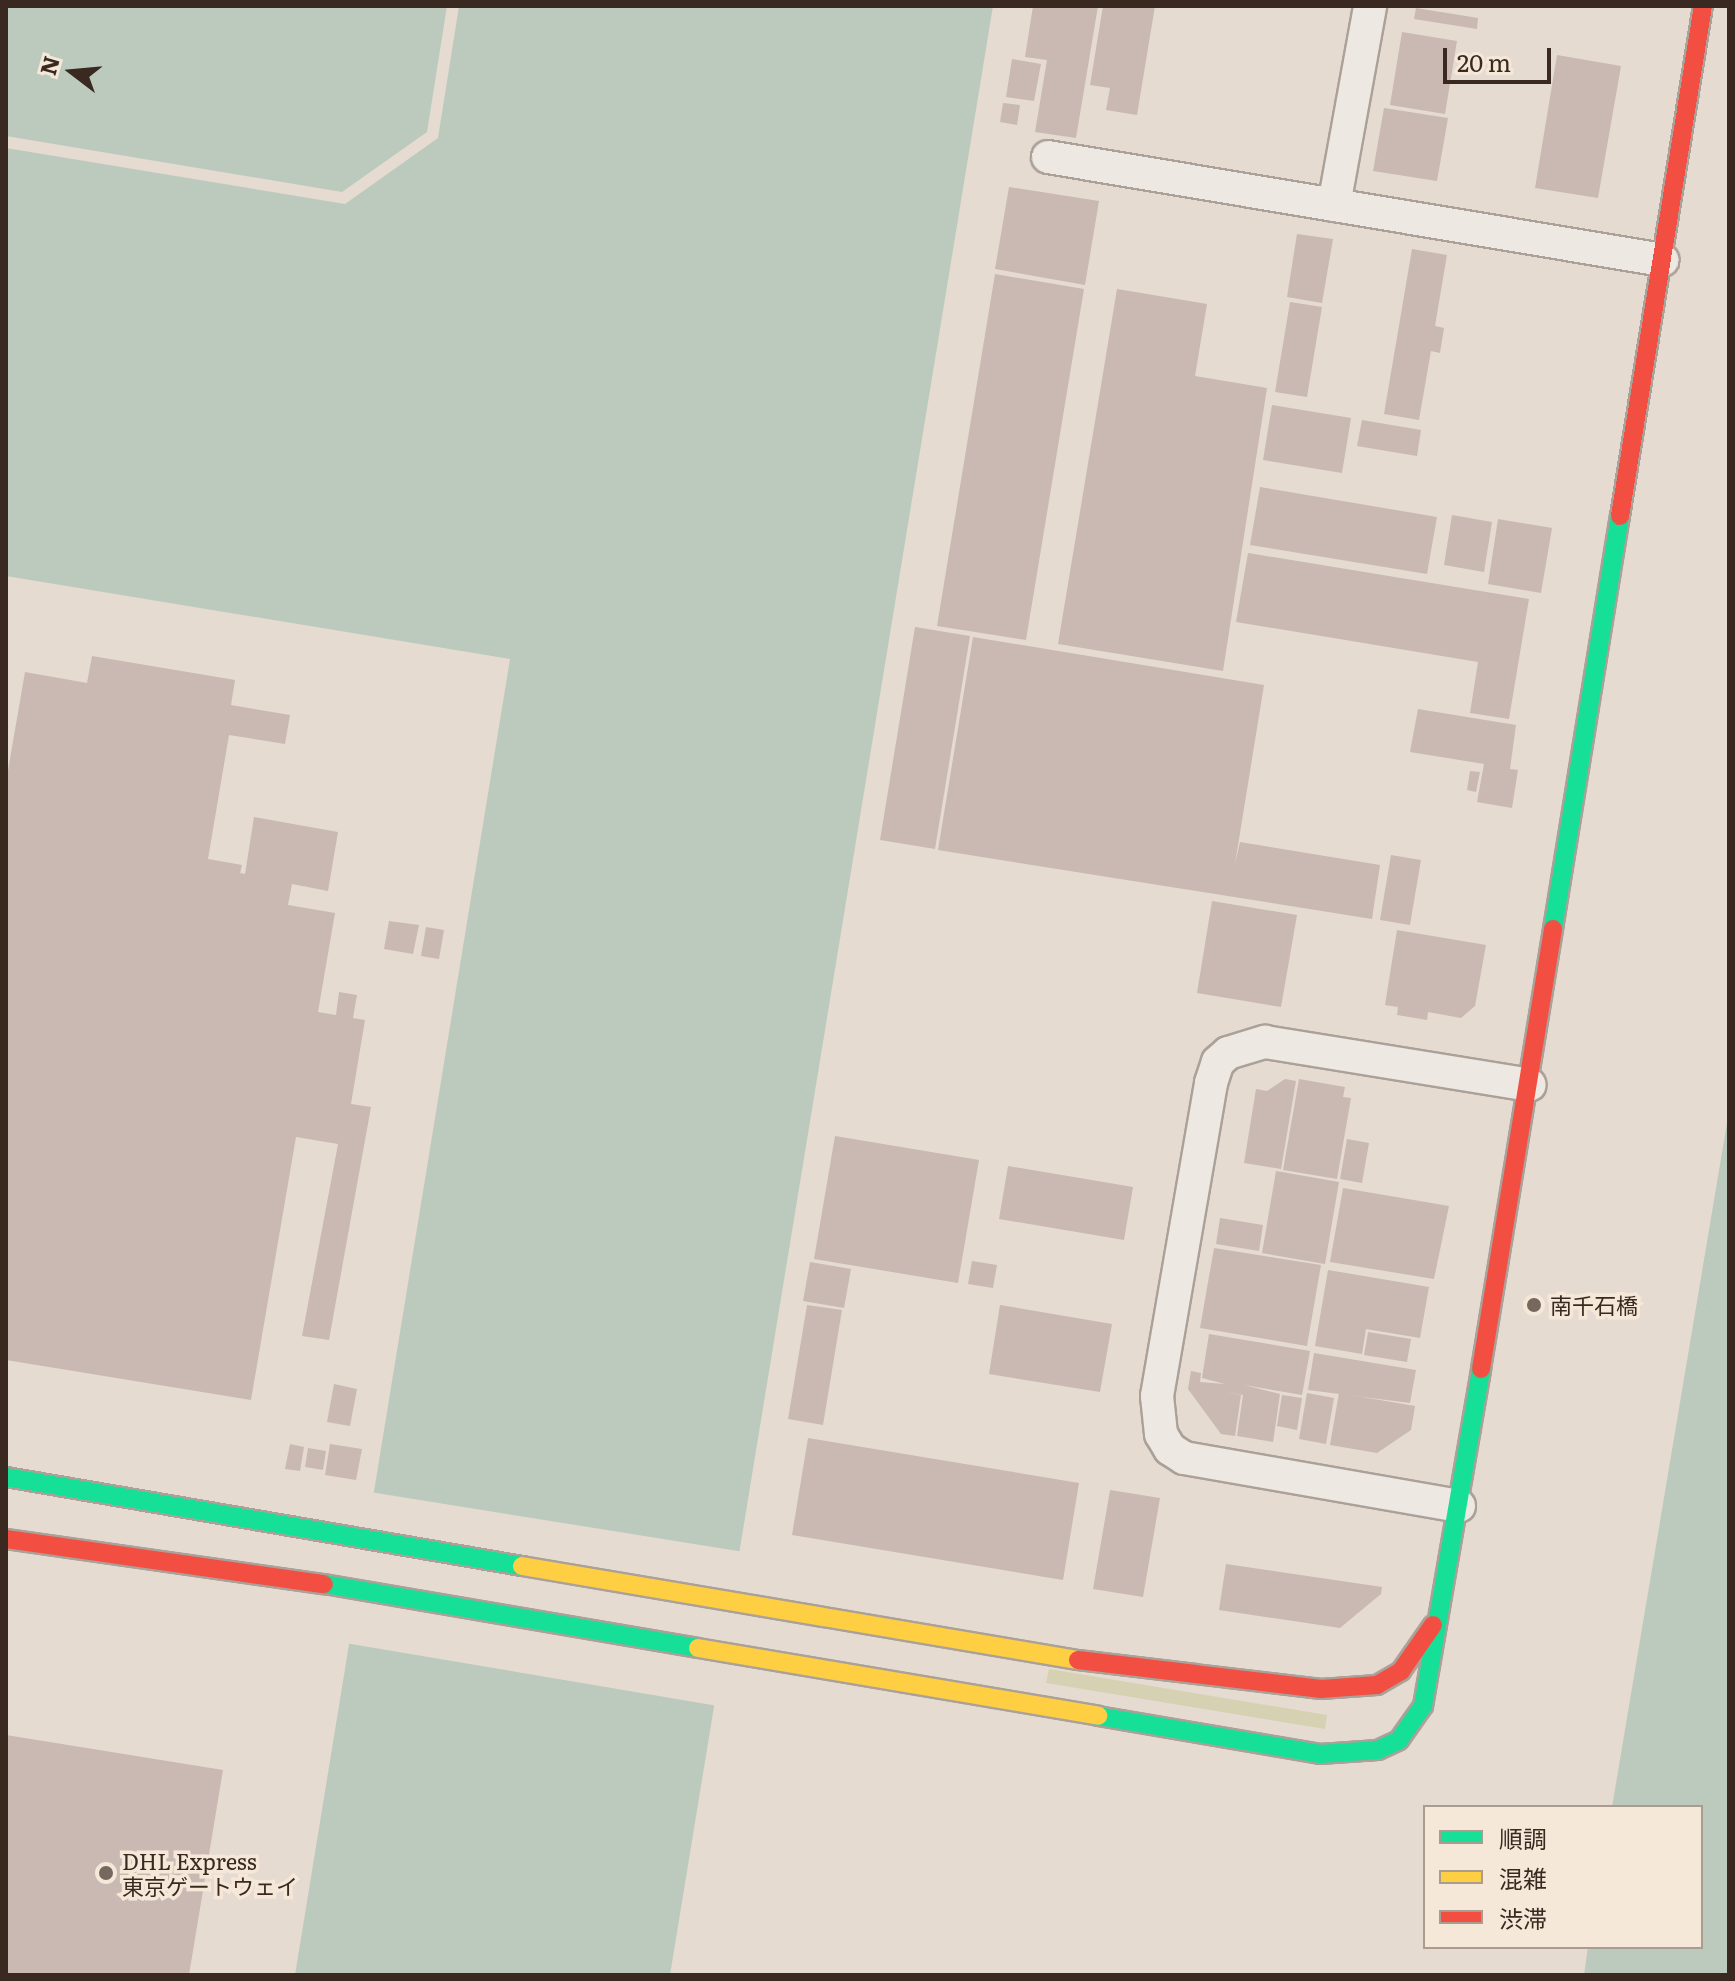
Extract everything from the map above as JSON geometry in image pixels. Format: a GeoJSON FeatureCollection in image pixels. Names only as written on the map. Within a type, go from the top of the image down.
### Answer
{"type":"FeatureCollection","features":[{"type":"Feature","properties":{"kind":"street"},"geometry":{"type":"LineString","coordinates":[[1334,205],[1370,6]]}},
{"type":"Feature","properties":{"kind":"street"},"geometry":{"type":"LineString","coordinates":[[6,1539],[264,1574],[1037,1703],[1320,1754],[1378,1750],[1399,1740],[1423,1706],[1459,1506],[1530,1085],[1703,6]]}},
{"type":"Feature","properties":{"kind":"street"},"geometry":{"type":"LineString","coordinates":[[1048,157],[1662,260]]}},
{"type":"Feature","properties":{"kind":"street"},"geometry":{"type":"LineString","coordinates":[[1459,1506],[1184,1458],[1170,1449],[1161,1434],[1157,1396],[1211,1083],[1218,1062],[1228,1053],[1265,1042],[1530,1085]]}},
{"type":"Feature","properties":{"kind":"street"},"geometry":{"type":"LineString","coordinates":[[6,1477],[271,1526],[1046,1656],[1346,1691],[1377,1685],[1401,1671],[1437,1616]]}},
{"type":"Feature","properties":{"kind":"shaded area"},"geometry":{"type":"Polygon","coordinates":[[[6,6],[993,6],[670,1975],[295,1975],[510,659],[6,576],[6,6]]]}},
{"type":"Feature","properties":{"kind":"shaded area"},"geometry":{"type":"Polygon","coordinates":[[[1729,1111],[1729,1975],[1584,1975],[1588,1949],[1703,1949],[1703,1805],[1612,1805],[1729,1111]]]}},
{"type":"Feature","properties":{"kind":"shaded area"},"geometry":{"type":"Polygon","coordinates":[[[1049,1669],[1327,1715],[1325,1729],[1046,1683],[1049,1669]]]}},
{"type":"Feature","properties":{"kind":"pier"},"geometry":{"type":"Polygon","coordinates":[[[447,6],[459,6],[438,138],[345,204],[6,148],[6,136],[342,192],[427,132],[447,6]]]}},
{"type":"Feature","properties":{"kind":"pier"},"geometry":{"type":"Polygon","coordinates":[[[370,1492],[744,1552],[718,1706],[345,1643],[370,1492]]]}},
{"type":"Feature","properties":{"kind":"building"},"geometry":{"type":"Polygon","coordinates":[[[1033,6],[1098,6],[1076,138],[1035,132],[1047,60],[1025,57],[1033,6]]]}},
{"type":"Feature","properties":{"kind":"building"},"geometry":{"type":"Polygon","coordinates":[[[1103,6],[1155,6],[1137,115],[1106,110],[1110,88],[1090,85],[1103,6]]]}},
{"type":"Feature","properties":{"kind":"building"},"geometry":{"type":"Polygon","coordinates":[[[1416,8],[1478,18],[1477,29],[1414,19],[1416,8]]]}},
{"type":"Feature","properties":{"kind":"building"},"geometry":{"type":"Polygon","coordinates":[[[1402,32],[1457,41],[1445,114],[1390,105],[1402,32]]]}},
{"type":"Feature","properties":{"kind":"building"},"geometry":{"type":"Polygon","coordinates":[[[1557,55],[1621,66],[1598,198],[1535,188],[1557,55]]]}},
{"type":"Feature","properties":{"kind":"building"},"geometry":{"type":"Polygon","coordinates":[[[1012,59],[1041,64],[1034,101],[1006,97],[1012,59]]]}},
{"type":"Feature","properties":{"kind":"building"},"geometry":{"type":"Polygon","coordinates":[[[1003,103],[1020,105],[1017,125],[1000,122],[1003,103]]]}},
{"type":"Feature","properties":{"kind":"building"},"geometry":{"type":"Polygon","coordinates":[[[1384,108],[1448,118],[1437,181],[1373,171],[1384,108]]]}},
{"type":"Feature","properties":{"kind":"building"},"geometry":{"type":"Polygon","coordinates":[[[1009,187],[1099,201],[1085,285],[995,269],[1009,187]]]}},
{"type":"Feature","properties":{"kind":"building"},"geometry":{"type":"Polygon","coordinates":[[[1297,234],[1333,239],[1322,303],[1287,297],[1297,234]]]}},
{"type":"Feature","properties":{"kind":"building"},"geometry":{"type":"Polygon","coordinates":[[[1412,249],[1447,255],[1435,326],[1444,328],[1440,353],[1431,351],[1419,420],[1384,414],[1412,249]]]}},
{"type":"Feature","properties":{"kind":"building"},"geometry":{"type":"Polygon","coordinates":[[[995,274],[1084,289],[1026,640],[937,626],[995,274]]]}},
{"type":"Feature","properties":{"kind":"building"},"geometry":{"type":"Polygon","coordinates":[[[1117,289],[1207,304],[1195,376],[1267,388],[1223,671],[1058,644],[1117,289]]]}},
{"type":"Feature","properties":{"kind":"building"},"geometry":{"type":"Polygon","coordinates":[[[1290,302],[1322,307],[1307,397],[1275,392],[1290,302]]]}},
{"type":"Feature","properties":{"kind":"building"},"geometry":{"type":"Polygon","coordinates":[[[1272,405],[1351,418],[1342,473],[1263,460],[1272,405]]]}},
{"type":"Feature","properties":{"kind":"building"},"geometry":{"type":"Polygon","coordinates":[[[1362,420],[1421,430],[1417,456],[1357,446],[1362,420]]]}},
{"type":"Feature","properties":{"kind":"building"},"geometry":{"type":"Polygon","coordinates":[[[1260,487],[1437,517],[1427,574],[1250,545],[1260,487]]]}},
{"type":"Feature","properties":{"kind":"building"},"geometry":{"type":"Polygon","coordinates":[[[1452,515],[1492,522],[1484,572],[1444,565],[1452,515]]]}},
{"type":"Feature","properties":{"kind":"building"},"geometry":{"type":"Polygon","coordinates":[[[1498,519],[1552,528],[1541,593],[1488,584],[1498,519]]]}},
{"type":"Feature","properties":{"kind":"building"},"geometry":{"type":"Polygon","coordinates":[[[1248,553],[1529,599],[1509,719],[1470,713],[1478,662],[1236,622],[1248,553]]]}},
{"type":"Feature","properties":{"kind":"building"},"geometry":{"type":"Polygon","coordinates":[[[915,627],[970,636],[935,849],[880,840],[915,627]]]}},
{"type":"Feature","properties":{"kind":"building"},"geometry":{"type":"Polygon","coordinates":[[[973,637],[1264,685],[1235,864],[1240,842],[1380,865],[1372,919],[938,850],[973,637]]]}},
{"type":"Feature","properties":{"kind":"building"},"geometry":{"type":"Polygon","coordinates":[[[92,656],[235,680],[231,705],[290,715],[285,744],[229,735],[208,859],[242,865],[240,873],[245,874],[254,817],[338,832],[328,891],[292,884],[288,905],[335,913],[318,1012],[336,1015],[339,992],[357,995],[353,1018],[365,1020],[351,1104],[371,1107],[329,1340],[302,1336],[338,1144],[296,1137],[251,1400],[6,1360],[6,782],[25,672],[87,683],[92,656]]]}},
{"type":"Feature","properties":{"kind":"building"},"geometry":{"type":"Polygon","coordinates":[[[1418,709],[1516,725],[1510,769],[1518,770],[1512,808],[1477,802],[1484,764],[1410,752],[1418,709]]]}},
{"type":"Feature","properties":{"kind":"building"},"geometry":{"type":"Polygon","coordinates":[[[1470,771],[1480,772],[1476,792],[1467,790],[1470,771]]]}},
{"type":"Feature","properties":{"kind":"building"},"geometry":{"type":"Polygon","coordinates":[[[1391,855],[1421,860],[1410,925],[1380,920],[1391,855]]]}},
{"type":"Feature","properties":{"kind":"building"},"geometry":{"type":"Polygon","coordinates":[[[1212,901],[1297,915],[1281,1007],[1197,993],[1212,901]]]}},
{"type":"Feature","properties":{"kind":"building"},"geometry":{"type":"Polygon","coordinates":[[[389,921],[419,925],[413,954],[384,949],[389,921]]]}},
{"type":"Feature","properties":{"kind":"building"},"geometry":{"type":"Polygon","coordinates":[[[426,927],[444,930],[439,959],[421,956],[426,927]]]}},
{"type":"Feature","properties":{"kind":"building"},"geometry":{"type":"Polygon","coordinates":[[[1397,930],[1486,945],[1475,1006],[1461,1018],[1428,1012],[1427,1020],[1397,1015],[1398,1007],[1385,1005],[1397,930]]]}},
{"type":"Feature","properties":{"kind":"building"},"geometry":{"type":"Polygon","coordinates":[[[1285,1079],[1296,1081],[1281,1169],[1244,1163],[1256,1089],[1267,1091],[1285,1079]]]}},
{"type":"Feature","properties":{"kind":"building"},"geometry":{"type":"Polygon","coordinates":[[[1299,1079],[1345,1087],[1343,1097],[1351,1098],[1337,1179],[1283,1170],[1299,1079]]]}},
{"type":"Feature","properties":{"kind":"building"},"geometry":{"type":"Polygon","coordinates":[[[835,1136],[979,1160],[958,1283],[814,1259],[835,1136]]]}},
{"type":"Feature","properties":{"kind":"building"},"geometry":{"type":"Polygon","coordinates":[[[1347,1139],[1369,1143],[1362,1183],[1340,1179],[1347,1139]]]}},
{"type":"Feature","properties":{"kind":"building"},"geometry":{"type":"Polygon","coordinates":[[[1008,1166],[1133,1187],[1124,1240],[999,1219],[1008,1166]]]}},
{"type":"Feature","properties":{"kind":"building"},"geometry":{"type":"Polygon","coordinates":[[[1276,1171],[1339,1182],[1325,1264],[1262,1253],[1276,1171]]]}},
{"type":"Feature","properties":{"kind":"building"},"geometry":{"type":"Polygon","coordinates":[[[1343,1188],[1449,1206],[1434,1279],[1330,1262],[1343,1188]]]}},
{"type":"Feature","properties":{"kind":"building"},"geometry":{"type":"Polygon","coordinates":[[[1220,1218],[1263,1225],[1259,1251],[1216,1244],[1220,1218]]]}},
{"type":"Feature","properties":{"kind":"building"},"geometry":{"type":"Polygon","coordinates":[[[1214,1248],[1321,1265],[1307,1346],[1200,1328],[1214,1248]]]}},
{"type":"Feature","properties":{"kind":"building"},"geometry":{"type":"Polygon","coordinates":[[[972,1261],[997,1265],[993,1288],[968,1284],[972,1261]]]}},
{"type":"Feature","properties":{"kind":"building"},"geometry":{"type":"Polygon","coordinates":[[[810,1262],[851,1269],[844,1308],[803,1301],[810,1262]]]}},
{"type":"Feature","properties":{"kind":"building"},"geometry":{"type":"Polygon","coordinates":[[[1328,1270],[1429,1287],[1420,1338],[1366,1329],[1362,1354],[1315,1346],[1328,1270]]]}},
{"type":"Feature","properties":{"kind":"building"},"geometry":{"type":"Polygon","coordinates":[[[807,1305],[842,1310],[823,1425],[788,1419],[807,1305]]]}},
{"type":"Feature","properties":{"kind":"building"},"geometry":{"type":"Polygon","coordinates":[[[1000,1305],[1112,1324],[1100,1392],[989,1374],[1000,1305]]]}},
{"type":"Feature","properties":{"kind":"building"},"geometry":{"type":"Polygon","coordinates":[[[1368,1332],[1411,1339],[1407,1362],[1364,1355],[1368,1332]]]}},
{"type":"Feature","properties":{"kind":"building"},"geometry":{"type":"Polygon","coordinates":[[[1209,1334],[1310,1351],[1302,1395],[1244,1385],[1280,1394],[1273,1442],[1237,1436],[1243,1395],[1226,1392],[1241,1395],[1235,1436],[1221,1434],[1188,1389],[1191,1371],[1201,1373],[1200,1382],[1225,1384],[1202,1378],[1209,1334]]]}},
{"type":"Feature","properties":{"kind":"building"},"geometry":{"type":"Polygon","coordinates":[[[1314,1353],[1416,1370],[1410,1403],[1308,1390],[1314,1353]]]}},
{"type":"Feature","properties":{"kind":"building"},"geometry":{"type":"Polygon","coordinates":[[[334,1384],[357,1389],[350,1426],[327,1422],[334,1384]]]}},
{"type":"Feature","properties":{"kind":"building"},"geometry":{"type":"Polygon","coordinates":[[[1307,1393],[1334,1398],[1326,1444],[1299,1439],[1307,1393]]]}},
{"type":"Feature","properties":{"kind":"building"},"geometry":{"type":"Polygon","coordinates":[[[1339,1393],[1415,1406],[1411,1430],[1377,1453],[1330,1445],[1339,1393]]]}},
{"type":"Feature","properties":{"kind":"building"},"geometry":{"type":"Polygon","coordinates":[[[1282,1395],[1302,1398],[1297,1430],[1277,1426],[1282,1395]]]}},
{"type":"Feature","properties":{"kind":"building"},"geometry":{"type":"Polygon","coordinates":[[[808,1438],[1079,1483],[1063,1580],[792,1535],[808,1438]]]}},
{"type":"Feature","properties":{"kind":"building"},"geometry":{"type":"Polygon","coordinates":[[[290,1444],[304,1447],[300,1471],[285,1469],[290,1444]]]}},
{"type":"Feature","properties":{"kind":"building"},"geometry":{"type":"Polygon","coordinates":[[[330,1444],[362,1449],[356,1480],[325,1475],[330,1444]]]}},
{"type":"Feature","properties":{"kind":"building"},"geometry":{"type":"Polygon","coordinates":[[[308,1448],[326,1451],[323,1470],[305,1467],[308,1448]]]}},
{"type":"Feature","properties":{"kind":"building"},"geometry":{"type":"Polygon","coordinates":[[[1110,1490],[1160,1498],[1143,1597],[1093,1589],[1110,1490]]]}},
{"type":"Feature","properties":{"kind":"building"},"geometry":{"type":"Polygon","coordinates":[[[1226,1564],[1382,1587],[1381,1594],[1340,1628],[1219,1610],[1226,1564]]]}},
{"type":"Feature","properties":{"kind":"building","name":"DHL Express 東京ゲートウェイ"},"geometry":{"type":"Polygon","coordinates":[[[6,1735],[223,1770],[189,1975],[6,1975],[6,1735]]]}},
{"type":"Feature","properties":{"kind":"traffic: fast"},"geometry":{"type":"LineString","coordinates":[[1553,929],[1620,516]]}},
{"type":"Feature","properties":{"kind":"traffic: fast"},"geometry":{"type":"LineString","coordinates":[[1098,1716],[1320,1754],[1378,1750],[1399,1740],[1423,1706],[1481,1369]]}},
{"type":"Feature","properties":{"kind":"traffic: fast"},"geometry":{"type":"LineString","coordinates":[[6,1477],[522,1566]]}},
{"type":"Feature","properties":{"kind":"traffic: fast"},"geometry":{"type":"LineString","coordinates":[[324,1584],[698,1648]]}},
{"type":"Feature","properties":{"kind":"traffic: slow"},"geometry":{"type":"LineString","coordinates":[[522,1566],[1078,1660]]}},
{"type":"Feature","properties":{"kind":"traffic: slow"},"geometry":{"type":"LineString","coordinates":[[698,1648],[1098,1716]]}},
{"type":"Feature","properties":{"kind":"traffic: jam"},"geometry":{"type":"LineString","coordinates":[[1620,516],[1703,6]]}},
{"type":"Feature","properties":{"kind":"traffic: jam"},"geometry":{"type":"LineString","coordinates":[[1481,1369],[1553,929]]}},
{"type":"Feature","properties":{"kind":"traffic: jam"},"geometry":{"type":"LineString","coordinates":[[6,1539],[324,1584]]}},
{"type":"Feature","properties":{"kind":"traffic: jam"},"geometry":{"type":"LineString","coordinates":[[1078,1660],[1321,1689],[1377,1685],[1401,1671],[1433,1625]]}},
{"type":"Feature","properties":{"kind":"place","name":"南千石橋"},"geometry":{"type":"Point","coordinates":[1534,1305]}},
{"type":"Feature","properties":{"kind":"place","name":"DHL Express 東京ゲートウェイ"},"geometry":{"type":"Point","coordinates":[106,1873]}}]}
